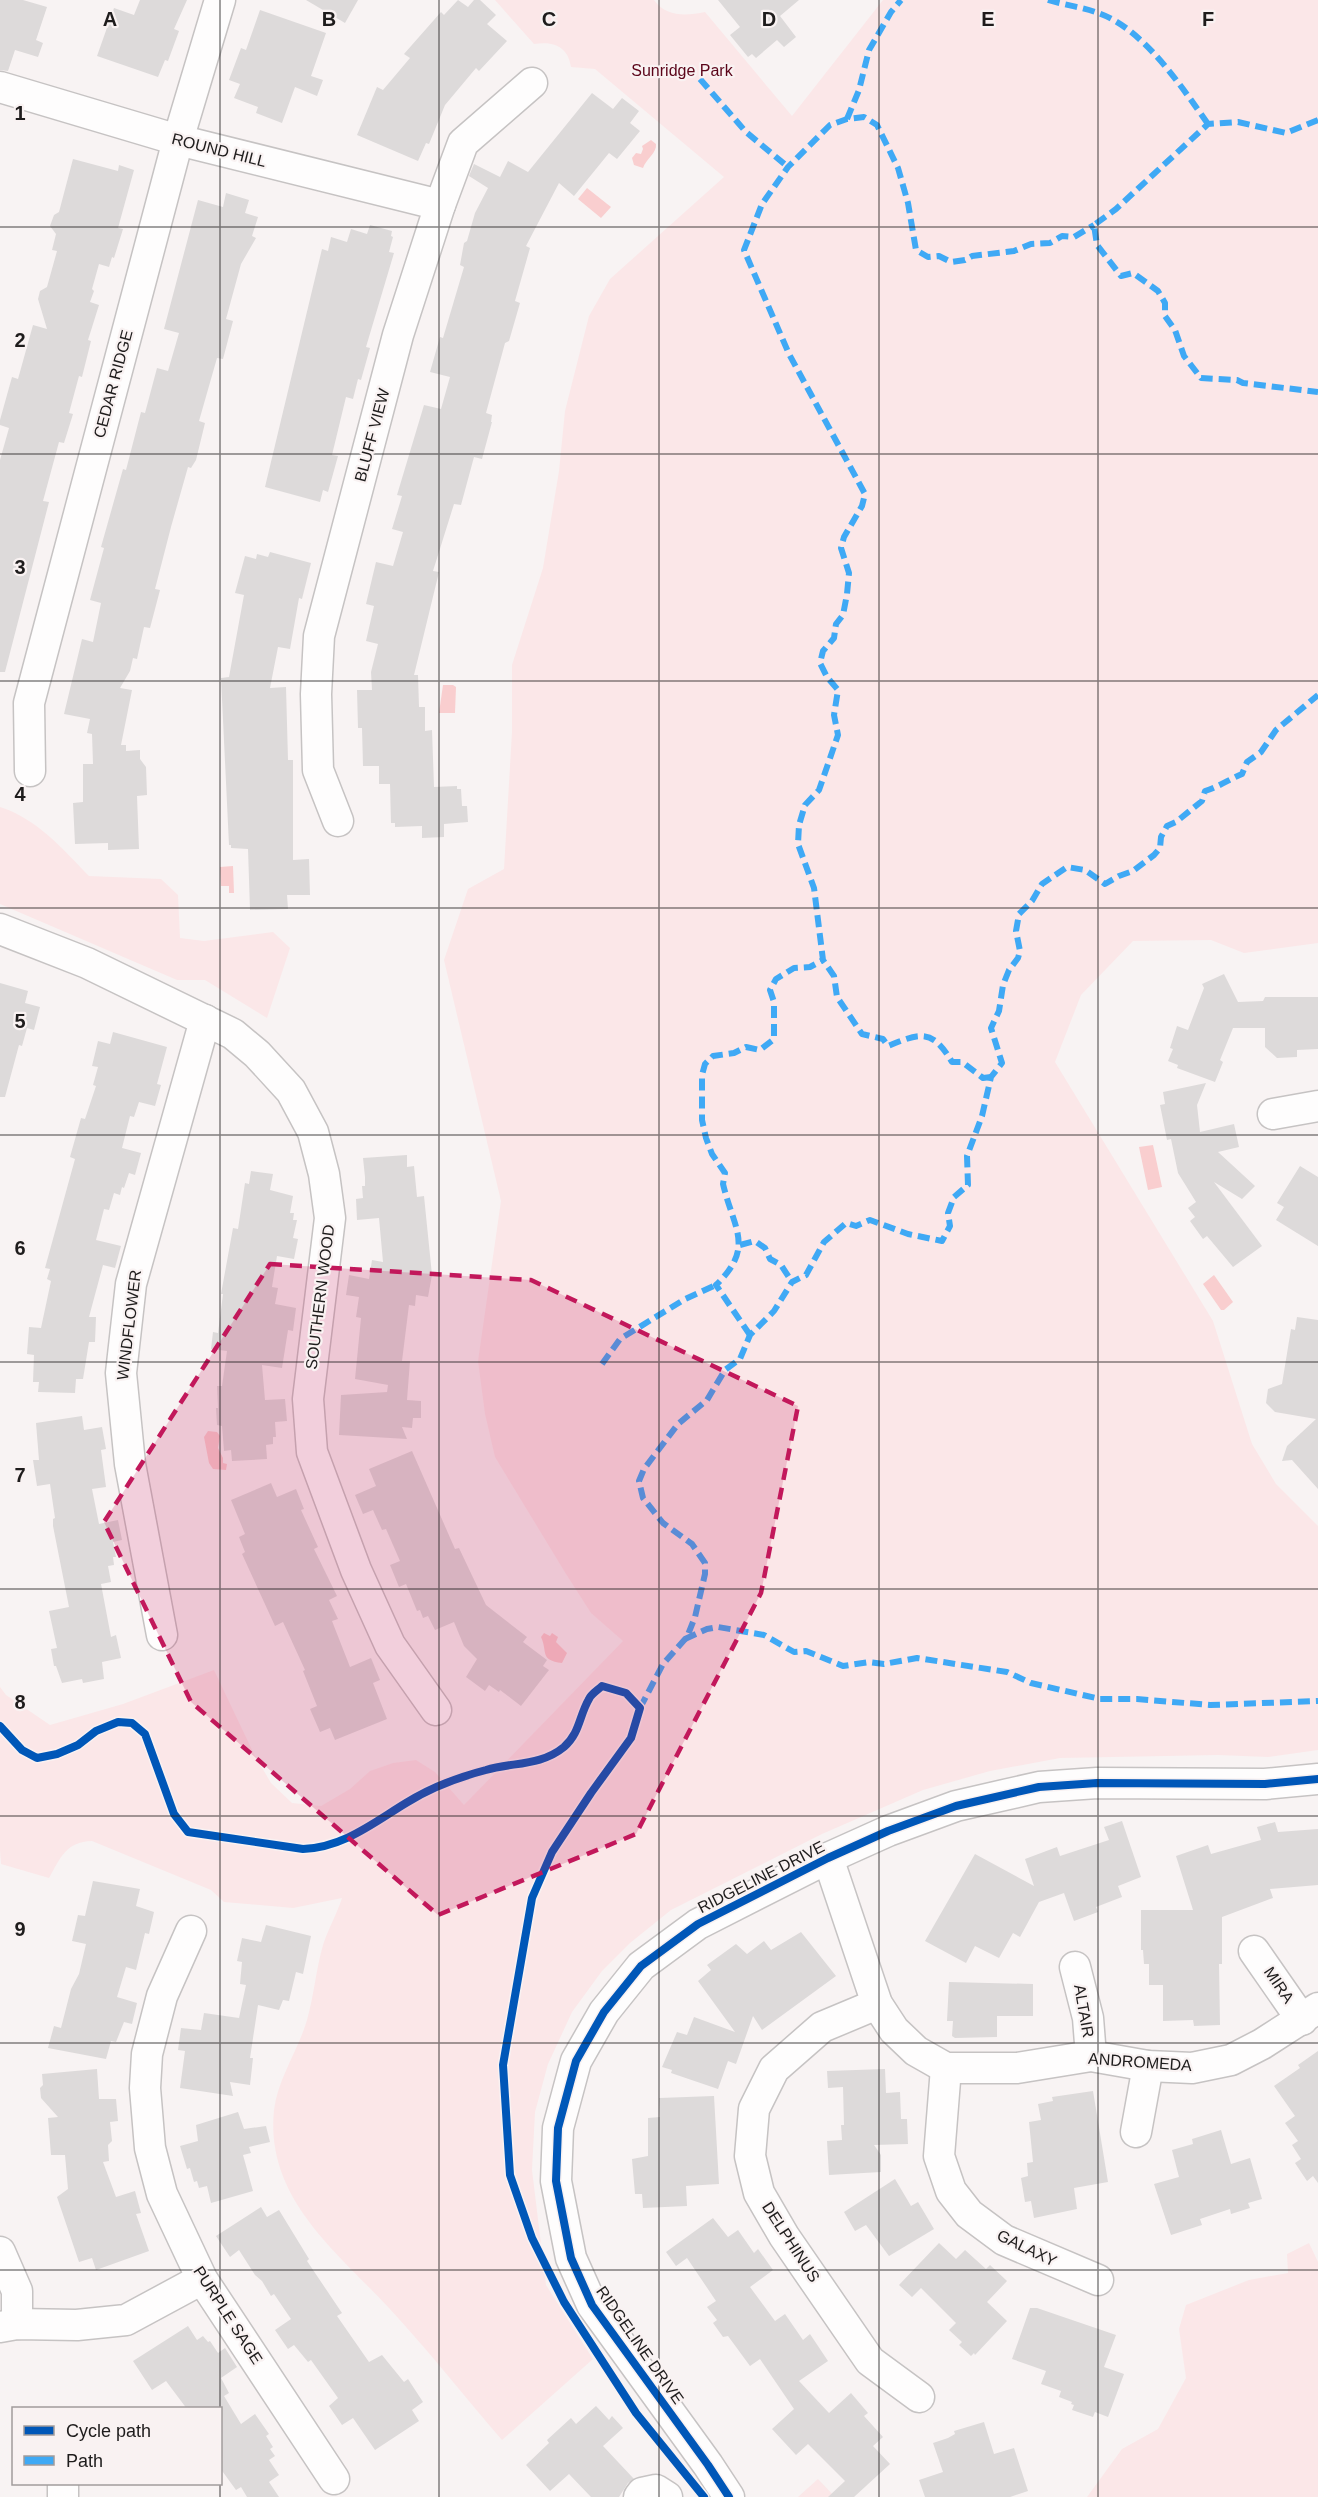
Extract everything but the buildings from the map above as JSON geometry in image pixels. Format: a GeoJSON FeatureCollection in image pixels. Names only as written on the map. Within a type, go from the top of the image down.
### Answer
{"type":"FeatureCollection","features":[{"type":"Feature","properties":{"kind":"street","name":"CEDAR RIDGE"},"geometry":{"type":"LineString","coordinates":[[30,771],[29,703],[178,140],[220,0]]}},
{"type":"Feature","properties":{"kind":"street","name":"BLUFF VIEW"},"geometry":{"type":"LineString","coordinates":[[338,821],[318,770],[316,694],[318,636],[398,335],[440,205],[463,143],[532,84]]}},
{"type":"Feature","properties":{"kind":"street","name":"ROUND HILL"},"geometry":{"type":"LineString","coordinates":[[0,87],[178,140],[440,205]]}},
{"type":"Feature","properties":{"kind":"street","name":"SOUTHERN WOOD"},"geometry":{"type":"LineString","coordinates":[[0,929],[87,963],[233,1034],[276,1071],[291,1091],[313,1132],[324,1174],[330,1218],[308,1399],[312,1452],[356,1570],[390,1645],[436,1710]]}},
{"type":"Feature","properties":{"kind":"street","name":"WINDFLOWER"},"geometry":{"type":"LineString","coordinates":[[162,1635],[130,1464],[121,1373],[131,1284],[205,1020]]}},
{"type":"Feature","properties":{"kind":"street"},"geometry":{"type":"LineString","coordinates":[[1273,1114],[1318,1106]]}},
{"type":"Feature","properties":{"kind":"street","name":"RIDGELINE DRIVE"},"geometry":{"type":"LineString","coordinates":[[729,2497],[592,2305],[571,2258],[556,2181],[558,2128],[576,2061],[604,2012],[640,1966],[698,1924],[828,1858],[888,1831],[956,1806],[1039,1787],[1097,1783],[1265,1784],[1318,1779]]}},
{"type":"Feature","properties":{"kind":"street","name":"ANDROMEDA"},"geometry":{"type":"LineString","coordinates":[[828,1858],[877,2004],[894,2030],[916,2051],[946,2068],[1017,2068],[1091,2056],[1148,2066],[1192,2068],[1231,2060],[1310,2014]]}},
{"type":"Feature","properties":{"kind":"street","name":"PURPLE SAGE"},"geometry":{"type":"LineString","coordinates":[[190,1931],[162,1996],[147,2054],[145,2088],[150,2148],[162,2194],[202,2279],[334,2478]]}},
{"type":"Feature","properties":{"kind":"street","name":"MIRA"},"geometry":{"type":"LineString","coordinates":[[1254,1951],[1310,2014]]}},
{"type":"Feature","properties":{"kind":"street","name":"ALTAIR"},"geometry":{"type":"LineString","coordinates":[[1075,1967],[1088,2019],[1091,2056]]}},
{"type":"Feature","properties":{"kind":"street","name":"DELPHINUS"},"geometry":{"type":"LineString","coordinates":[[877,2004],[822,2027],[774,2069],[754,2109],[750,2156],[759,2193],[779,2228],[870,2361],[919,2397]]}},
{"type":"Feature","properties":{"kind":"street"},"geometry":{"type":"LineString","coordinates":[[1136,2132],[1148,2066]]}},
{"type":"Feature","properties":{"kind":"street","name":"GALAXY"},"geometry":{"type":"LineString","coordinates":[[946,2068],[939,2156],[951,2191],[969,2214],[1004,2240],[1098,2280]]}},
{"type":"Feature","properties":{"kind":"street"},"geometry":{"type":"LineString","coordinates":[[0,2252],[17,2291],[9,2326],[77,2325],[126,2320],[202,2279]]}},
{"type":"Feature","properties":{"kind":"street"},"geometry":{"type":"LineString","coordinates":[[639,2497],[642,2493],[656,2490],[667,2497]]}},
{"type":"Feature","properties":{"kind":"highlighted area"},"geometry":{"type":"Polygon","coordinates":[[[270,1264],[531,1280],[798,1406],[761,1593],[636,1834],[438,1915],[191,1702],[104,1522],[270,1264]]]}},
{"type":"Feature","properties":{"kind":"green space","name":"Sunridge Park"},"geometry":{"type":"Polygon","coordinates":[[[495,0],[654,0],[664,10],[677,14],[705,12],[792,116],[883,0],[1318,0],[1318,943],[1244,953],[1211,940],[1133,941],[1081,995],[1055,1062],[1213,1321],[1252,1444],[1276,1484],[1318,1526],[1318,1750],[1268,1757],[1218,1755],[1060,1758],[990,1771],[923,1790],[822,1834],[671,1910],[630,1943],[602,1971],[572,2012],[548,2064],[535,2112],[532,2170],[546,2285],[593,2359],[502,2440],[389,2308],[308,2221],[292,2196],[281,2170],[274,2141],[276,2098],[307,2020],[323,1945],[342,1898],[293,1908],[224,1902],[211,1890],[92,1841],[76,1844],[65,1852],[49,1878],[1,1864],[0,1850],[0,1687],[6,1695],[50,1725],[123,1704],[214,1670],[254,1754],[271,1783],[292,1803],[321,1806],[350,1789],[370,1771],[393,1763],[416,1760],[435,1772],[464,1805],[623,1641],[591,1613],[495,1457],[485,1414],[478,1361],[501,1201],[444,960],[468,889],[504,869],[512,732],[512,665],[543,568],[559,471],[565,411],[589,316],[610,279],[724,177],[595,69],[571,67],[567,54],[558,46],[547,43],[534,44],[495,0]]]}},
{"type":"Feature","properties":{"kind":"green space"},"geometry":{"type":"Polygon","coordinates":[[[0,807],[37,827],[59,845],[89,876],[161,879],[178,895],[180,938],[204,941],[273,932],[290,948],[267,1018],[205,980],[177,980],[0,904],[0,807]]]}},
{"type":"Feature","properties":{"kind":"green space"},"geometry":{"type":"Polygon","coordinates":[[[1309,2243],[1318,2262],[1318,2497],[1087,2497],[1122,2449],[1158,2429],[1186,2378],[1179,2329],[1186,2305],[1249,2280],[1288,2273],[1287,2254],[1309,2243]]]}},
{"type":"Feature","properties":{"kind":"green space"},"geometry":{"type":"Polygon","coordinates":[[[818,2479],[835,2497],[798,2497],[818,2479]]]}},
{"type":"Feature","properties":{"kind":"shaded area"},"geometry":{"type":"Polygon","coordinates":[[[651,140],[656,147],[643,168],[634,165],[632,158],[636,153],[641,154],[642,146],[651,140]]]}},
{"type":"Feature","properties":{"kind":"shaded area"},"geometry":{"type":"Polygon","coordinates":[[[587,188],[611,207],[601,218],[578,199],[587,188]]]}},
{"type":"Feature","properties":{"kind":"shaded area"},"geometry":{"type":"Polygon","coordinates":[[[443,685],[456,687],[455,713],[439,713],[443,685]]]}},
{"type":"Feature","properties":{"kind":"shaded area"},"geometry":{"type":"Polygon","coordinates":[[[233,866],[234,893],[229,893],[229,886],[221,886],[220,867],[233,866]]]}},
{"type":"Feature","properties":{"kind":"shaded area"},"geometry":{"type":"Polygon","coordinates":[[[1153,1145],[1162,1187],[1148,1190],[1139,1147],[1153,1145]]]}},
{"type":"Feature","properties":{"kind":"shaded area"},"geometry":{"type":"Polygon","coordinates":[[[1214,1275],[1233,1302],[1224,1310],[1221,1310],[1203,1284],[1214,1275]]]}},
{"type":"Feature","properties":{"kind":"shaded area"},"geometry":{"type":"Polygon","coordinates":[[[208,1431],[217,1432],[220,1436],[218,1448],[223,1463],[227,1464],[226,1470],[213,1469],[209,1463],[204,1437],[208,1431]]]}},
{"type":"Feature","properties":{"kind":"shaded area"},"geometry":{"type":"Polygon","coordinates":[[[544,1633],[550,1636],[552,1633],[558,1637],[556,1642],[567,1653],[562,1663],[547,1657],[541,1637],[544,1633]]]}},
{"type":"Feature","properties":{"kind":"marked path"},"geometry":{"type":"LineString","coordinates":[[847,119],[859,90],[869,50],[891,12],[901,0]]}},
{"type":"Feature","properties":{"kind":"marked path"},"geometry":{"type":"LineString","coordinates":[[1048,0],[1098,13],[1130,31],[1160,60],[1208,124]]}},
{"type":"Feature","properties":{"kind":"marked path"},"geometry":{"type":"LineString","coordinates":[[700,79],[746,132],[788,167]]}},
{"type":"Feature","properties":{"kind":"marked path"},"geometry":{"type":"LineString","coordinates":[[991,1077],[983,1078],[962,1062],[952,1062],[938,1043],[924,1036],[909,1038],[888,1046],[883,1039],[862,1034],[837,997],[834,976],[823,960],[814,888],[798,844],[799,825],[805,805],[819,790],[838,735],[834,715],[838,690],[827,677],[820,663],[823,651],[834,638],[836,624],[843,615],[849,573],[841,548],[844,537],[862,506],[865,494],[789,354],[744,250],[762,204],[788,167],[830,125],[847,119],[864,117],[877,125],[898,168],[908,203],[916,250],[928,257],[939,256],[951,262],[965,260],[972,256],[1014,251],[1031,244],[1050,243],[1062,236],[1074,237],[1094,225]]}},
{"type":"Feature","properties":{"kind":"marked path"},"geometry":{"type":"LineString","coordinates":[[1318,120],[1286,133],[1238,122],[1208,124],[1116,209],[1094,225],[1097,245],[1121,276],[1133,273],[1158,291],[1165,303],[1165,316],[1175,330],[1184,356],[1201,378],[1237,380],[1243,383],[1318,392]]}},
{"type":"Feature","properties":{"kind":"marked path"},"geometry":{"type":"LineString","coordinates":[[640,1708],[663,1664],[687,1637],[695,1617],[705,1574],[705,1563],[692,1544],[663,1523],[643,1498],[639,1481],[644,1469],[678,1424],[707,1400],[725,1370],[740,1359],[750,1335],[774,1311],[792,1282],[806,1275],[824,1242],[846,1223],[856,1226],[870,1220],[908,1234],[942,1241],[950,1226],[948,1213],[954,1197],[968,1185],[967,1156],[982,1116],[991,1077],[1002,1063],[991,1028],[999,1011],[1003,985],[1020,951],[1016,931],[1019,914],[1032,901],[1042,884],[1067,867],[1085,870],[1105,884],[1133,871],[1160,848],[1161,837],[1167,826],[1176,822],[1202,801],[1205,791],[1242,774],[1247,762],[1261,752],[1276,730],[1318,695]]}},
{"type":"Feature","properties":{"kind":"marked path"},"geometry":{"type":"LineString","coordinates":[[750,1335],[716,1285],[735,1260],[738,1237],[723,1184],[725,1173],[712,1154],[706,1138],[702,1120],[702,1075],[705,1064],[713,1056],[734,1053],[746,1047],[760,1050],[774,1039],[774,1002],[770,990],[776,979],[794,968],[810,967],[823,960]]}},
{"type":"Feature","properties":{"kind":"marked path"},"geometry":{"type":"LineString","coordinates":[[740,1245],[755,1241],[765,1248],[770,1259],[781,1265],[792,1282]]}},
{"type":"Feature","properties":{"kind":"marked path"},"geometry":{"type":"LineString","coordinates":[[602,1364],[620,1339],[685,1299],[716,1285]]}},
{"type":"Feature","properties":{"kind":"marked path"},"geometry":{"type":"LineString","coordinates":[[685,1639],[707,1629],[718,1627],[764,1635],[794,1652],[806,1651],[843,1666],[869,1662],[884,1664],[917,1658],[1007,1672],[1031,1683],[1100,1699],[1137,1699],[1210,1705],[1318,1701]]}},
{"type":"Feature","properties":{"kind":"cycle path"},"geometry":{"type":"LineString","coordinates":[[0,1726],[22,1750],[37,1758],[57,1754],[78,1745],[96,1731],[118,1722],[132,1723],[145,1734],[174,1814],[188,1832],[303,1849],[332,1844],[345,1839],[415,1798],[455,1780],[496,1767],[536,1761],[555,1753],[569,1742],[590,1697],[602,1686],[626,1693],[640,1708],[631,1738],[552,1852],[532,1898],[503,2065],[510,2175],[532,2238],[564,2302],[636,2413],[704,2497]]}},
{"type":"Feature","properties":{"kind":"cycle path"},"geometry":{"type":"LineString","coordinates":[[729,2497],[592,2305],[571,2258],[556,2181],[558,2128],[576,2061],[604,2012],[641,1966],[698,1924],[828,1858],[888,1831],[956,1806],[1039,1787],[1097,1783],[1265,1784],[1318,1779]]}}]}
